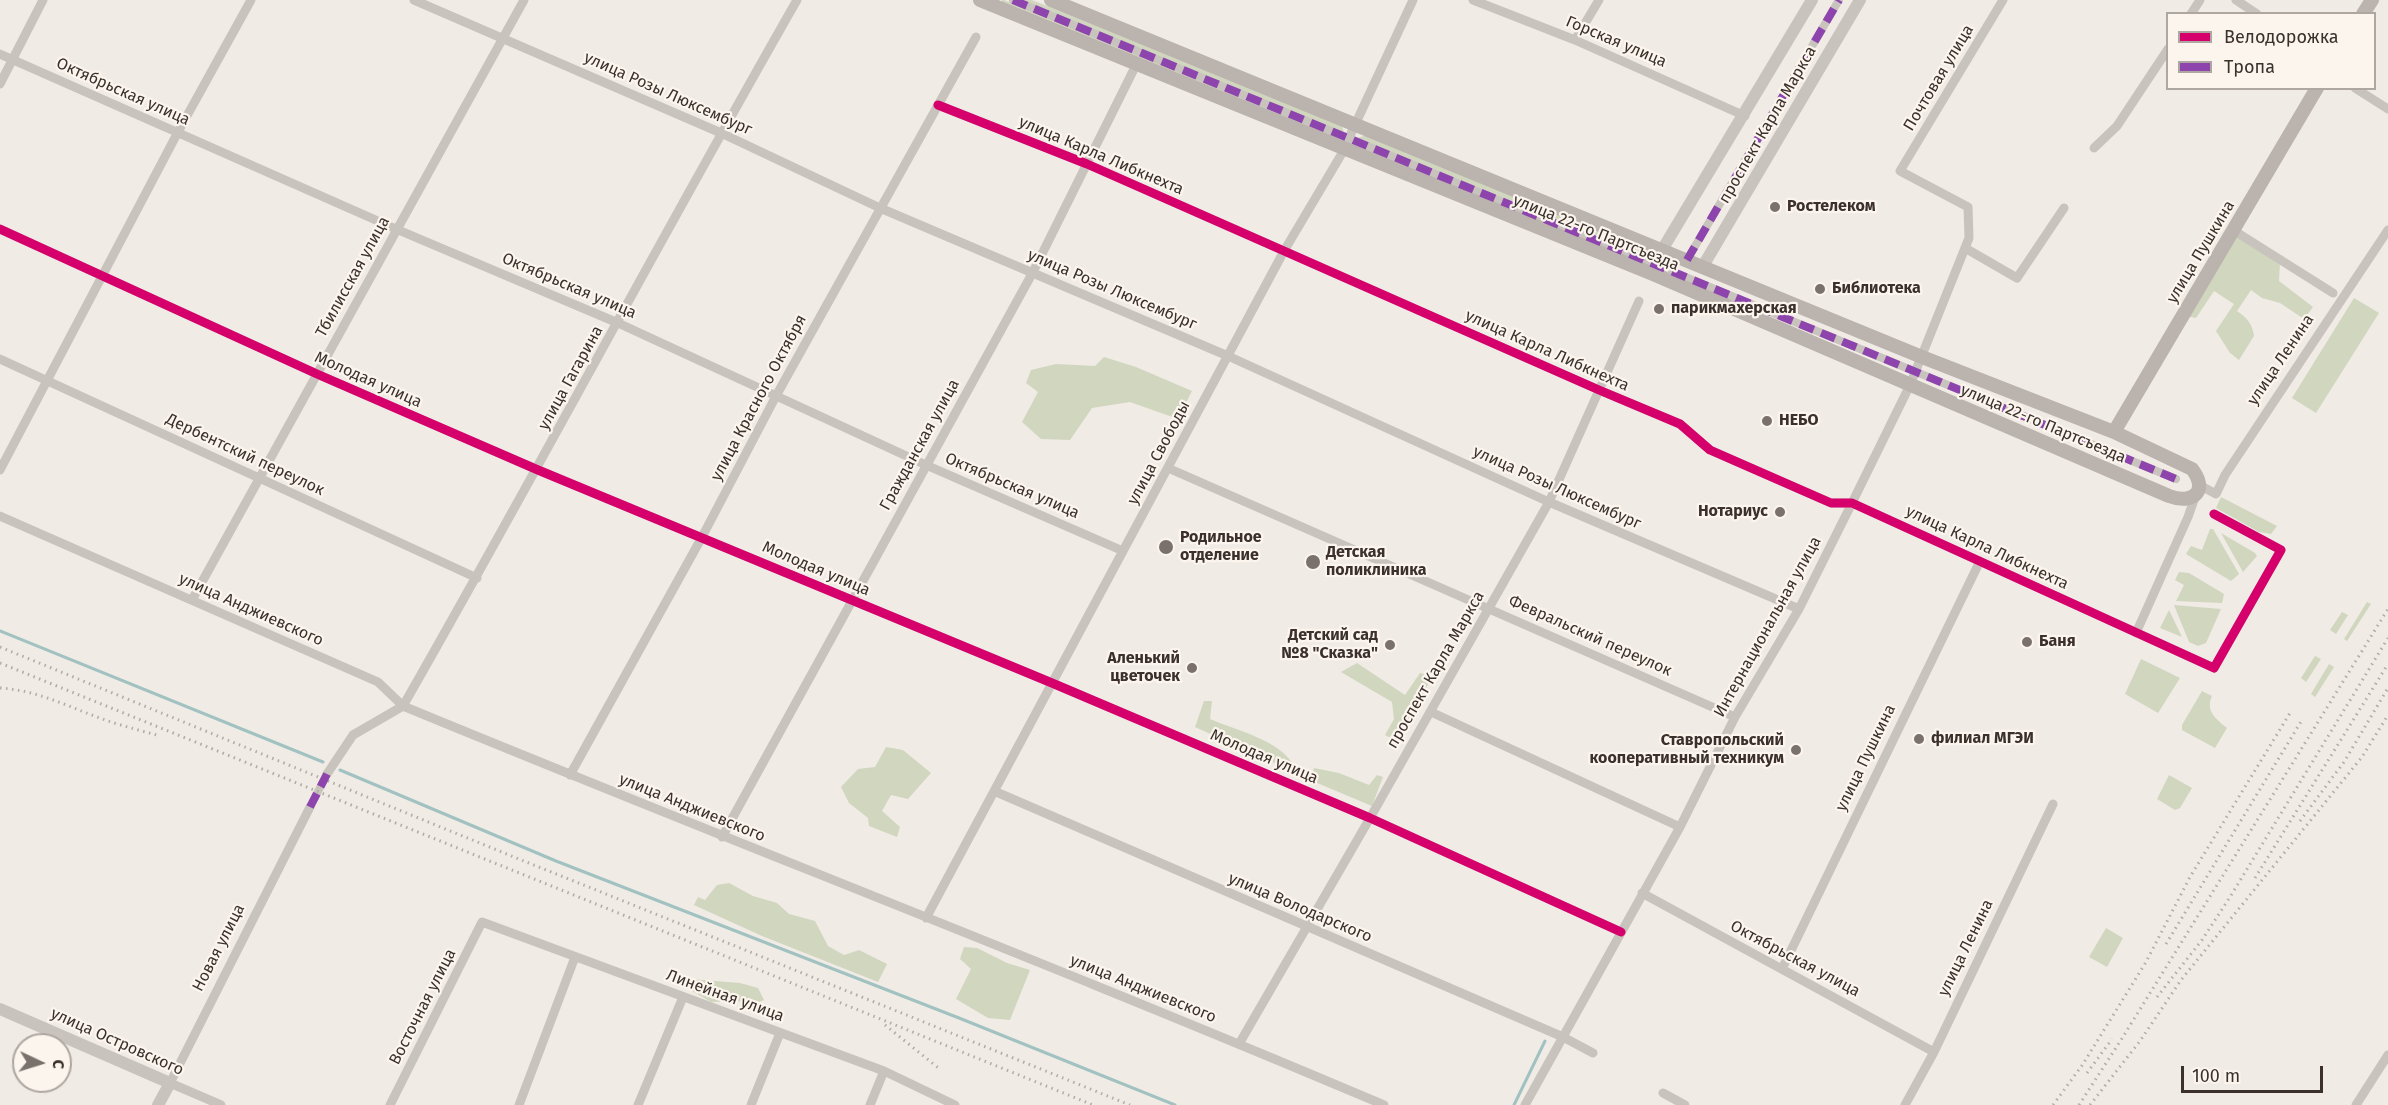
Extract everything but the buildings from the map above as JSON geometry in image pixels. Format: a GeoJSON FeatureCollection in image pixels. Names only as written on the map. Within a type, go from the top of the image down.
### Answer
{"type":"FeatureCollection","features":[{"type":"Feature","properties":{"kind":"main road","name":"улица 22-го Партсъезда"},"geometry":{"type":"LineString","coordinates":[[990,2],[1137,63],[1346,143],[2169,496],[2187,500],[2196,491],[2192,469],[2114,432],[1922,357],[1051,0]]}},
{"type":"Feature","properties":{"kind":"main road","name":"улица Пушкина"},"geometry":{"type":"LineString","coordinates":[[2114,432],[2316,90]]}},
{"type":"Feature","properties":{"kind":"street"},"geometry":{"type":"LineString","coordinates":[[0,84],[43,0]]}},
{"type":"Feature","properties":{"kind":"street"},"geometry":{"type":"LineString","coordinates":[[0,470],[101,275],[251,0]]}},
{"type":"Feature","properties":{"kind":"street","name":"улица Розы Люксембург"},"geometry":{"type":"LineString","coordinates":[[414,0],[721,133],[879,208],[1228,356],[1549,502],[1799,609]]}},
{"type":"Feature","properties":{"kind":"street","name":"Тбилисская улица"},"geometry":{"type":"LineString","coordinates":[[192,600],[524,0]]}},
{"type":"Feature","properties":{"kind":"street","name":"улица Гагарина"},"geometry":{"type":"LineString","coordinates":[[404,706],[538,470],[721,133],[797,0]]}},
{"type":"Feature","properties":{"kind":"street"},"geometry":{"type":"LineString","coordinates":[[1013,0],[1346,143],[1916,371],[2176,479]]}},
{"type":"Feature","properties":{"kind":"street","name":"улица Свободы"},"geometry":{"type":"LineString","coordinates":[[926,918],[1284,251],[1346,143],[1413,0]]}},
{"type":"Feature","properties":{"kind":"street","name":"Горская улица"},"geometry":{"type":"LineString","coordinates":[[1473,0],[1575,40],[1745,116]]}},
{"type":"Feature","properties":{"kind":"street"},"geometry":{"type":"LineString","coordinates":[[1575,40],[1599,0]]}},
{"type":"Feature","properties":{"kind":"street","name":"проспект Карла Маркса"},"geometry":{"type":"LineString","coordinates":[[1662,250],[1745,116],[1812,0]]}},
{"type":"Feature","properties":{"kind":"street","name":"проспект Карла Маркса"},"geometry":{"type":"LineString","coordinates":[[1687,260],[1839,0]]}},
{"type":"Feature","properties":{"kind":"street","name":"проспект Карла Маркса"},"geometry":{"type":"LineString","coordinates":[[1703,266],[1860,0]]}},
{"type":"Feature","properties":{"kind":"street","name":"Почтовая улица"},"geometry":{"type":"LineString","coordinates":[[1900,171],[2003,0]]}},
{"type":"Feature","properties":{"kind":"street"},"geometry":{"type":"LineString","coordinates":[[2236,0],[2254,12]]}},
{"type":"Feature","properties":{"kind":"street","name":"улица Красного Октября"},"geometry":{"type":"LineString","coordinates":[[570,775],[702,537],[879,208],[976,37]]}},
{"type":"Feature","properties":{"kind":"street"},"geometry":{"type":"LineString","coordinates":[[2094,148],[2117,126],[2166,53]]}},
{"type":"Feature","properties":{"kind":"street","name":"Октябрьская улица"},"geometry":{"type":"LineString","coordinates":[[0,54],[396,229],[618,323],[926,465],[1123,551]]}},
{"type":"Feature","properties":{"kind":"street","name":"Гражданская улица"},"geometry":{"type":"LineString","coordinates":[[722,837],[1033,272],[1137,63]]}},
{"type":"Feature","properties":{"kind":"street"},"geometry":{"type":"LineString","coordinates":[[2358,90],[2388,109]]}},
{"type":"Feature","properties":{"kind":"street","name":"улица Карла Либкнехта"},"geometry":{"type":"LineString","coordinates":[[938,105],[1087,164],[1680,424],[1710,450],[1831,503],[1852,503],[2214,668],[2281,550],[2214,514]]}},
{"type":"Feature","properties":{"kind":"street","name":"Интернациональная улица"},"geometry":{"type":"LineString","coordinates":[[1525,1105],[1680,827],[1735,717],[1799,609],[1922,357],[1969,238],[1968,207],[1900,171]]}},
{"type":"Feature","properties":{"kind":"street"},"geometry":{"type":"LineString","coordinates":[[1965,248],[2017,278],[2064,208]]}},
{"type":"Feature","properties":{"kind":"street","name":"Молодая улица"},"geometry":{"type":"LineString","coordinates":[[0,229],[317,374],[538,470],[1052,683],[1370,818],[1621,932]]}},
{"type":"Feature","properties":{"kind":"street"},"geometry":{"type":"LineString","coordinates":[[2233,230],[2333,293]]}},
{"type":"Feature","properties":{"kind":"street","name":"улица Ленина"},"geometry":{"type":"LineString","coordinates":[[2196,491],[2216,494],[2225,475],[2388,230]]}},
{"type":"Feature","properties":{"kind":"street","name":"проспект Карла Маркса"},"geometry":{"type":"LineString","coordinates":[[1239,1044],[1431,712],[1549,502],[1639,301]]}},
{"type":"Feature","properties":{"kind":"street","name":"Дербентский переулок"},"geometry":{"type":"LineString","coordinates":[[0,360],[477,578]]}},
{"type":"Feature","properties":{"kind":"street","name":"Февральский переулок"},"geometry":{"type":"LineString","coordinates":[[1168,468],[1735,717]]}},
{"type":"Feature","properties":{"kind":"street"},"geometry":{"type":"LineString","coordinates":[[2136,633],[2196,491]]}},
{"type":"Feature","properties":{"kind":"street","name":"улица Анджиевского"},"geometry":{"type":"LineString","coordinates":[[0,516],[378,682],[404,706],[722,837],[1239,1044],[1384,1105]]}},
{"type":"Feature","properties":{"kind":"street","name":"улица Пушкина"},"geometry":{"type":"LineString","coordinates":[[1782,969],[1980,561]]}},
{"type":"Feature","properties":{"kind":"street"},"geometry":{"type":"LineString","coordinates":[[310,807],[327,774],[353,735],[404,706]]}},
{"type":"Feature","properties":{"kind":"street"},"geometry":{"type":"LineString","coordinates":[[1431,712],[1680,827]]}},
{"type":"Feature","properties":{"kind":"street","name":"улица Володарского"},"geometry":{"type":"LineString","coordinates":[[994,791],[1563,1037],[1593,1053]]}},
{"type":"Feature","properties":{"kind":"street","name":"улица Ленина"},"geometry":{"type":"LineString","coordinates":[[1905,1105],[1934,1052],[2054,804]]}},
{"type":"Feature","properties":{"kind":"street","name":"Новая улица"},"geometry":{"type":"LineString","coordinates":[[158,1105],[310,807]]}},
{"type":"Feature","properties":{"kind":"street","name":"Октябрьская улица"},"geometry":{"type":"LineString","coordinates":[[1642,893],[1934,1052]]}},
{"type":"Feature","properties":{"kind":"street","name":"Линейная улица"},"geometry":{"type":"LineString","coordinates":[[482,922],[884,1071],[955,1105]]}},
{"type":"Feature","properties":{"kind":"street","name":"Восточная улица"},"geometry":{"type":"LineString","coordinates":[[390,1105],[482,922]]}},
{"type":"Feature","properties":{"kind":"street"},"geometry":{"type":"LineString","coordinates":[[519,1105],[575,957]]}},
{"type":"Feature","properties":{"kind":"street"},"geometry":{"type":"LineString","coordinates":[[638,1105],[683,997]]}},
{"type":"Feature","properties":{"kind":"street","name":"улица Островского"},"geometry":{"type":"LineString","coordinates":[[0,1009],[221,1105]]}},
{"type":"Feature","properties":{"kind":"street"},"geometry":{"type":"LineString","coordinates":[[751,1105],[780,1033]]}},
{"type":"Feature","properties":{"kind":"street"},"geometry":{"type":"LineString","coordinates":[[2356,1105],[2388,1055]]}},
{"type":"Feature","properties":{"kind":"street"},"geometry":{"type":"LineString","coordinates":[[870,1105],[884,1071]]}},
{"type":"Feature","properties":{"kind":"street"},"geometry":{"type":"LineString","coordinates":[[1663,1093],[1685,1105]]}},
{"type":"Feature","properties":{"kind":"green space"},"geometry":{"type":"Polygon","coordinates":[[[1002,0],[1343,138],[1340,142],[1002,3],[1002,0]]]}},
{"type":"Feature","properties":{"kind":"green space"},"geometry":{"type":"Polygon","coordinates":[[[1019,0],[1032,0],[1342,126],[1344,133],[1019,0]]]}},
{"type":"Feature","properties":{"kind":"green space"},"geometry":{"type":"Polygon","coordinates":[[[1369,136],[1644,248],[1642,254],[1357,138],[1369,136]]]}},
{"type":"Feature","properties":{"kind":"green space"},"geometry":{"type":"Polygon","coordinates":[[[2234,232],[2280,262],[2279,281],[2313,307],[2304,319],[2280,303],[2262,298],[2251,290],[2237,311],[2248,321],[2254,336],[2239,360],[2230,353],[2216,331],[2234,304],[2214,291],[2196,318],[2185,316],[2234,232]]]}},
{"type":"Feature","properties":{"kind":"green space"},"geometry":{"type":"Polygon","coordinates":[[[2354,298],[2379,313],[2316,413],[2292,398],[2354,298]]]}},
{"type":"Feature","properties":{"kind":"green space"},"geometry":{"type":"Polygon","coordinates":[[[1104,357],[1136,367],[1192,391],[1178,419],[1130,402],[1092,408],[1070,440],[1041,439],[1022,422],[1038,392],[1026,383],[1031,370],[1056,364],[1095,366],[1104,357]]]}},
{"type":"Feature","properties":{"kind":"green space"},"geometry":{"type":"Polygon","coordinates":[[[2221,497],[2277,526],[2271,534],[2259,532],[2216,508],[2221,497]]]}},
{"type":"Feature","properties":{"kind":"green space"},"geometry":{"type":"Polygon","coordinates":[[[2210,529],[2213,529],[2239,574],[2231,581],[2186,554],[2191,546],[2202,550],[2210,529]]]}},
{"type":"Feature","properties":{"kind":"green space"},"geometry":{"type":"Polygon","coordinates":[[[2221,533],[2257,556],[2243,572],[2221,533]]]}},
{"type":"Feature","properties":{"kind":"green space"},"geometry":{"type":"Polygon","coordinates":[[[2179,572],[2189,573],[2224,594],[2222,603],[2176,601],[2184,585],[2175,580],[2179,572]]]}},
{"type":"Feature","properties":{"kind":"green space"},"geometry":{"type":"Polygon","coordinates":[[[2367,602],[2371,604],[2347,641],[2344,639],[2367,602]]]}},
{"type":"Feature","properties":{"kind":"green space"},"geometry":{"type":"Polygon","coordinates":[[[2174,605],[2221,609],[2206,643],[2198,646],[2189,642],[2174,605]]]}},
{"type":"Feature","properties":{"kind":"green space"},"geometry":{"type":"Polygon","coordinates":[[[2169,610],[2182,637],[2160,628],[2169,610]]]}},
{"type":"Feature","properties":{"kind":"green space"},"geometry":{"type":"Polygon","coordinates":[[[2342,612],[2348,615],[2336,634],[2330,630],[2342,612]]]}},
{"type":"Feature","properties":{"kind":"green space"},"geometry":{"type":"Polygon","coordinates":[[[2315,656],[2321,659],[2306,682],[2301,678],[2315,656]]]}},
{"type":"Feature","properties":{"kind":"green space"},"geometry":{"type":"Polygon","coordinates":[[[2141,659],[2180,678],[2158,713],[2125,694],[2141,659]]]}},
{"type":"Feature","properties":{"kind":"green space"},"geometry":{"type":"Polygon","coordinates":[[[1357,663],[1405,695],[1420,673],[1432,676],[1400,743],[1385,735],[1394,719],[1392,702],[1341,672],[1357,663]]]}},
{"type":"Feature","properties":{"kind":"green space"},"geometry":{"type":"Polygon","coordinates":[[[2329,664],[2334,667],[2315,697],[2311,694],[2329,664]]]}},
{"type":"Feature","properties":{"kind":"green space"},"geometry":{"type":"Polygon","coordinates":[[[2202,691],[2212,696],[2211,710],[2227,728],[2215,748],[2182,730],[2182,725],[2202,691]]]}},
{"type":"Feature","properties":{"kind":"green space"},"geometry":{"type":"Polygon","coordinates":[[[1204,701],[1212,701],[1210,719],[1269,743],[1288,758],[1295,767],[1284,767],[1195,727],[1204,701]]]}},
{"type":"Feature","properties":{"kind":"green space"},"geometry":{"type":"Polygon","coordinates":[[[886,747],[903,750],[931,773],[908,799],[891,795],[882,811],[900,827],[897,837],[869,826],[868,818],[849,803],[841,787],[858,769],[875,767],[886,747]]]}},
{"type":"Feature","properties":{"kind":"green space"},"geometry":{"type":"Polygon","coordinates":[[[1314,768],[1339,773],[1369,785],[1377,775],[1383,777],[1372,806],[1310,780],[1314,768]]]}},
{"type":"Feature","properties":{"kind":"green space"},"geometry":{"type":"Polygon","coordinates":[[[2169,775],[2192,788],[2180,808],[2175,810],[2157,799],[2169,775]]]}},
{"type":"Feature","properties":{"kind":"green space"},"geometry":{"type":"Polygon","coordinates":[[[729,883],[753,896],[777,903],[789,914],[815,921],[828,946],[844,955],[859,950],[887,964],[878,982],[762,936],[694,905],[698,897],[705,900],[717,885],[729,883]]]}},
{"type":"Feature","properties":{"kind":"green space"},"geometry":{"type":"Polygon","coordinates":[[[2106,928],[2123,938],[2107,967],[2089,957],[2106,928]]]}},
{"type":"Feature","properties":{"kind":"green space"},"geometry":{"type":"Polygon","coordinates":[[[964,947],[977,948],[1007,963],[1030,970],[1010,1020],[988,1018],[956,999],[971,969],[960,959],[964,947]]]}},
{"type":"Feature","properties":{"kind":"green space"},"geometry":{"type":"Polygon","coordinates":[[[689,979],[740,983],[758,988],[764,1000],[755,1004],[737,1001],[711,1002],[685,987],[689,979]]]}},
{"type":"Feature","properties":{"kind":"waterway"},"geometry":{"type":"LineString","coordinates":[[0,631],[323,762]]}},
{"type":"Feature","properties":{"kind":"waterway"},"geometry":{"type":"LineString","coordinates":[[340,770],[556,861],[1175,1105]]}},
{"type":"Feature","properties":{"kind":"waterway"},"geometry":{"type":"LineString","coordinates":[[1514,1105],[1545,1041]]}},
{"type":"Feature","properties":{"kind":"railway"},"geometry":{"type":"LineString","coordinates":[[2079,1105],[2388,609]]}},
{"type":"Feature","properties":{"kind":"railway"},"geometry":{"type":"LineString","coordinates":[[2157,997],[2202,940],[2230,897],[2388,638]]}},
{"type":"Feature","properties":{"kind":"railway"},"geometry":{"type":"LineString","coordinates":[[0,647],[1130,1105]]}},
{"type":"Feature","properties":{"kind":"railway"},"geometry":{"type":"LineString","coordinates":[[0,663],[1093,1105]]}},
{"type":"Feature","properties":{"kind":"railway"},"geometry":{"type":"LineString","coordinates":[[2255,878],[2388,664]]}},
{"type":"Feature","properties":{"kind":"railway"},"geometry":{"type":"LineString","coordinates":[[0,688],[38,695],[105,720],[160,736]]}},
{"type":"Feature","properties":{"kind":"railway"},"geometry":{"type":"LineString","coordinates":[[2300,821],[2344,762],[2388,688]]}},
{"type":"Feature","properties":{"kind":"railway"},"geometry":{"type":"LineString","coordinates":[[2053,1105],[2083,1064],[2146,962],[2190,877],[2290,713]]}},
{"type":"Feature","properties":{"kind":"railway"},"geometry":{"type":"LineString","coordinates":[[2090,1105],[2140,1041],[2181,980],[2362,757],[2388,715]]}},
{"type":"Feature","properties":{"kind":"railway"},"geometry":{"type":"LineString","coordinates":[[2166,944],[2302,720]]}},
{"type":"Feature","properties":{"kind":"railway"},"geometry":{"type":"LineString","coordinates":[[885,1025],[941,1070]]}},
{"type":"Feature","properties":{"kind":"railway"},"geometry":{"type":"LineString","coordinates":[[2087,1073],[2112,1039]]}},
{"type":"Feature","properties":{"kind":"marked path"},"geometry":{"type":"LineString","coordinates":[[1013,0],[2176,479]]}},
{"type":"Feature","properties":{"kind":"marked path"},"geometry":{"type":"LineString","coordinates":[[1687,260],[1839,0]]}},
{"type":"Feature","properties":{"kind":"marked path"},"geometry":{"type":"LineString","coordinates":[[310,807],[327,774]]}},
{"type":"Feature","properties":{"kind":"cycle path"},"geometry":{"type":"LineString","coordinates":[[938,105],[1087,164],[1680,424],[1710,450],[1831,503],[1852,503],[2214,668],[2281,550],[2214,514]]}},
{"type":"Feature","properties":{"kind":"cycle path"},"geometry":{"type":"LineString","coordinates":[[0,229],[317,374],[538,470],[1052,683],[1370,818],[1621,932]]}},
{"type":"Feature","properties":{"kind":"place","name":"Ростелеком"},"geometry":{"type":"Point","coordinates":[1775,207]}},
{"type":"Feature","properties":{"kind":"place","name":"Библиотека"},"geometry":{"type":"Point","coordinates":[1820,289]}},
{"type":"Feature","properties":{"kind":"place","name":"парикмахерская"},"geometry":{"type":"Point","coordinates":[1659,309]}},
{"type":"Feature","properties":{"kind":"place","name":"НЕБО"},"geometry":{"type":"Point","coordinates":[1767,421]}},
{"type":"Feature","properties":{"kind":"place","name":"Нотариус"},"geometry":{"type":"Point","coordinates":[1780,512]}},
{"type":"Feature","properties":{"kind":"place","name":"Родильное отделение"},"geometry":{"type":"Point","coordinates":[1166,547]}},
{"type":"Feature","properties":{"kind":"place","name":"Детская поликлиника"},"geometry":{"type":"Point","coordinates":[1313,562]}},
{"type":"Feature","properties":{"kind":"place","name":"Баня"},"geometry":{"type":"Point","coordinates":[2027,642]}},
{"type":"Feature","properties":{"kind":"place","name":"Детский сад №8 \"Сказка\""},"geometry":{"type":"Point","coordinates":[1390,645]}},
{"type":"Feature","properties":{"kind":"place","name":"Аленький цветочек"},"geometry":{"type":"Point","coordinates":[1192,668]}},
{"type":"Feature","properties":{"kind":"place","name":"филиал МГЭИ"},"geometry":{"type":"Point","coordinates":[1919,739]}},
{"type":"Feature","properties":{"kind":"place","name":"Ставропольский кооперативный техникум"},"geometry":{"type":"Point","coordinates":[1796,750]}}]}
